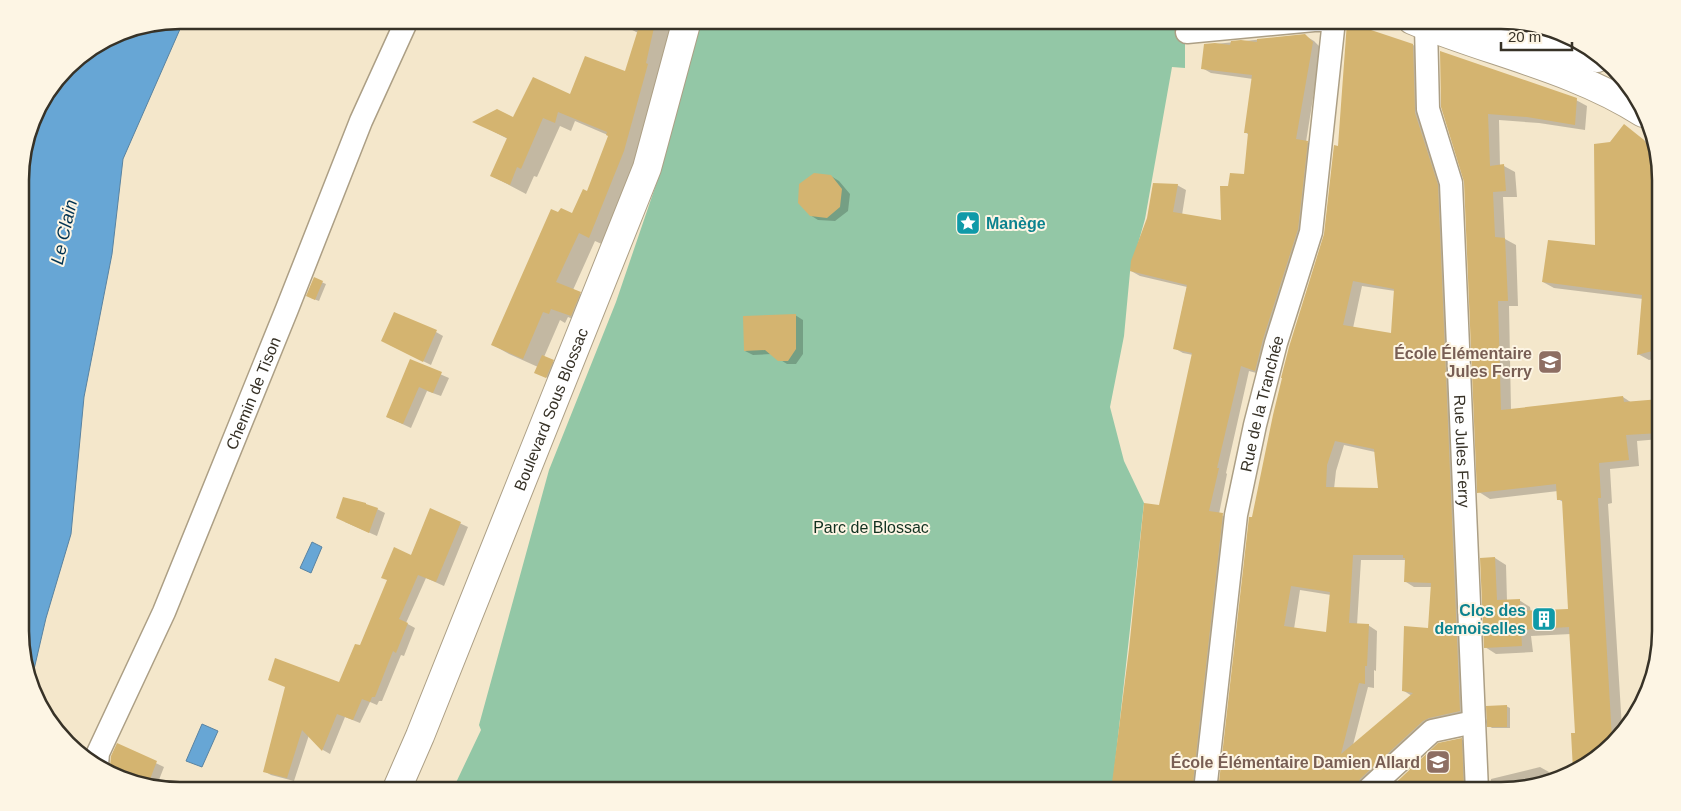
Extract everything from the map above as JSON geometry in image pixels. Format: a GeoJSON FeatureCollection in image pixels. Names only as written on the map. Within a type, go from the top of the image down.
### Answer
{"type":"FeatureCollection","features":[{"type":"Feature","properties":{"kind":"main road","name":"Boulevard Sous Blossac"},"geometry":{"type":"LineString","coordinates":[[400,782],[647,168],[685,29]]}},
{"type":"Feature","properties":{"kind":"main road"},"geometry":{"type":"LineString","coordinates":[[1436,29],[1565,75],[1634,108]]}},
{"type":"Feature","properties":{"kind":"main road"},"geometry":{"type":"LineString","coordinates":[[1511,29],[1585,54]]}},
{"type":"Feature","properties":{"kind":"street","name":"Chemin de Tison"},"geometry":{"type":"LineString","coordinates":[[98,758],[98,753],[164,612],[361,121],[403,29]]}},
{"type":"Feature","properties":{"kind":"street"},"geometry":{"type":"LineString","coordinates":[[1187,32],[1219,29]]}},
{"type":"Feature","properties":{"kind":"street","name":"Rue de la Tranchée"},"geometry":{"type":"LineString","coordinates":[[1206,782],[1236,515],[1255,424],[1276,343],[1310,232],[1333,29]]}},
{"type":"Feature","properties":{"kind":"street","name":"Rue Jules Ferry"},"geometry":{"type":"LineString","coordinates":[[1420,29],[1428,109],[1451,183],[1477,782]]}},
{"type":"Feature","properties":{"kind":"street"},"geometry":{"type":"LineString","coordinates":[[1377,782],[1432,731],[1474,722]]}},
{"type":"Feature","properties":{"kind":"green space","name":"Parc de Blossac"},"geometry":{"type":"Polygon","coordinates":[[[699,29],[1188,29],[1185,44],[1185,68],[1172,67],[1145,219],[1130,272],[1124,336],[1110,407],[1124,461],[1144,503],[1113,782],[456,782],[481,730],[479,725],[549,470],[616,302],[662,167],[699,29]]]}},
{"type":"Feature","properties":{"kind":"water","name":"Le Clain"},"geometry":{"type":"Polygon","coordinates":[[[180,29],[123,159],[112,254],[84,397],[71,534],[46,618],[34,670],[29,632],[29,170],[34,140],[44,113],[54,96],[80,66],[96,54],[122,40],[150,32],[180,29]]]}},
{"type":"Feature","properties":{"kind":"water"},"geometry":{"type":"Polygon","coordinates":[[[312,542],[322,547],[311,573],[300,568],[312,542]]]}},
{"type":"Feature","properties":{"kind":"water"},"geometry":{"type":"Polygon","coordinates":[[[202,724],[218,731],[202,767],[186,761],[202,724]]]}},
{"type":"Feature","properties":{"kind":"building"},"geometry":{"type":"Polygon","coordinates":[[[638,29],[654,29],[646,63],[648,64],[624,151],[589,238],[579,233],[556,282],[581,292],[571,316],[551,309],[549,314],[543,312],[523,359],[491,345],[551,209],[558,212],[561,208],[572,213],[583,189],[587,191],[608,136],[606,135],[607,132],[558,112],[555,123],[543,118],[521,169],[517,167],[510,185],[490,176],[507,138],[472,122],[497,109],[513,117],[533,77],[570,94],[585,56],[625,71],[638,29]]]}},
{"type":"Feature","properties":{"kind":"building"},"geometry":{"type":"Polygon","coordinates":[[[1346,29],[1368,29],[1413,44],[1415,113],[1438,185],[1460,711],[1423,721],[1358,782],[1219,782],[1249,517],[1252,517],[1289,347],[1324,234],[1334,145],[1338,146],[1346,29]],[[1353,281],[1343,325],[1391,333],[1394,289],[1353,281]],[[1335,441],[1327,465],[1326,487],[1378,488],[1374,449],[1335,441]],[[1353,555],[1349,623],[1369,624],[1367,666],[1365,666],[1365,684],[1359,683],[1341,754],[1413,693],[1402,691],[1404,626],[1428,628],[1431,583],[1404,582],[1405,558],[1403,558],[1403,555],[1353,555]],[[1291,586],[1284,626],[1326,632],[1330,592],[1291,586]]]}},
{"type":"Feature","properties":{"kind":"building"},"geometry":{"type":"Polygon","coordinates":[[[1305,34],[1313,42],[1296,139],[1308,141],[1298,229],[1263,339],[1255,371],[1241,366],[1209,511],[1223,513],[1193,782],[1112,782],[1129,649],[1144,503],[1159,505],[1192,353],[1173,349],[1187,285],[1130,271],[1131,261],[1147,218],[1153,183],[1178,184],[1173,212],[1221,220],[1220,186],[1228,186],[1230,173],[1244,174],[1248,133],[1244,133],[1252,75],[1201,69],[1204,44],[1230,45],[1231,41],[1257,42],[1257,39],[1305,34]]]}},
{"type":"Feature","properties":{"kind":"building"},"geometry":{"type":"Polygon","coordinates":[[[1440,51],[1577,98],[1575,125],[1527,117],[1488,114],[1490,166],[1504,164],[1506,191],[1493,192],[1495,237],[1505,238],[1508,301],[1498,301],[1501,410],[1623,396],[1624,402],[1652,400],[1652,433],[1626,435],[1629,460],[1599,463],[1601,498],[1598,498],[1612,734],[1601,745],[1573,764],[1571,733],[1575,733],[1569,627],[1521,630],[1522,646],[1484,648],[1480,558],[1495,557],[1497,600],[1520,599],[1520,611],[1568,609],[1562,500],[1557,500],[1556,484],[1477,493],[1464,182],[1441,107],[1440,51]]]}},
{"type":"Feature","properties":{"kind":"building"},"geometry":{"type":"Polygon","coordinates":[[[1624,124],[1644,140],[1649,148],[1651,160],[1652,351],[1637,355],[1642,295],[1542,282],[1548,240],[1595,245],[1594,144],[1610,142],[1624,124]]]}},
{"type":"Feature","properties":{"kind":"building"},"geometry":{"type":"Polygon","coordinates":[[[814,173],[831,175],[842,189],[840,207],[827,218],[810,216],[798,203],[799,184],[814,173]]]}},
{"type":"Feature","properties":{"kind":"building"},"geometry":{"type":"Polygon","coordinates":[[[314,277],[323,281],[315,300],[306,296],[314,277]]]}},
{"type":"Feature","properties":{"kind":"building"},"geometry":{"type":"Polygon","coordinates":[[[394,312],[437,330],[423,362],[381,341],[394,312]]]}},
{"type":"Feature","properties":{"kind":"building"},"geometry":{"type":"Polygon","coordinates":[[[796,314],[796,349],[788,361],[778,361],[765,350],[744,351],[743,316],[796,314]]]}},
{"type":"Feature","properties":{"kind":"building"},"geometry":{"type":"Polygon","coordinates":[[[542,355],[554,360],[546,378],[534,373],[542,355]]]}},
{"type":"Feature","properties":{"kind":"building"},"geometry":{"type":"Polygon","coordinates":[[[410,359],[442,372],[433,393],[419,387],[403,424],[386,417],[410,359]]]}},
{"type":"Feature","properties":{"kind":"building"},"geometry":{"type":"Polygon","coordinates":[[[343,497],[378,508],[369,533],[336,518],[343,497]]]}},
{"type":"Feature","properties":{"kind":"building"},"geometry":{"type":"Polygon","coordinates":[[[430,508],[461,522],[436,582],[418,575],[399,619],[408,623],[396,653],[393,651],[375,697],[372,697],[370,702],[362,699],[353,720],[337,714],[322,751],[302,730],[287,778],[263,772],[285,687],[268,680],[275,658],[339,682],[355,644],[360,645],[387,580],[381,578],[394,547],[411,555],[430,508]]]}},
{"type":"Feature","properties":{"kind":"building"},"geometry":{"type":"Polygon","coordinates":[[[1507,705],[1507,727],[1487,727],[1486,706],[1507,705]]]}},
{"type":"Feature","properties":{"kind":"building"},"geometry":{"type":"Polygon","coordinates":[[[1462,738],[1464,782],[1397,782],[1438,743],[1462,738]]]}},
{"type":"Feature","properties":{"kind":"building"},"geometry":{"type":"Polygon","coordinates":[[[117,743],[157,761],[150,779],[110,765],[111,756],[117,743]]]}},
{"type":"Feature","properties":{"kind":"place","name":"Manège"},"geometry":{"type":"Point","coordinates":[968,223]}},
{"type":"Feature","properties":{"kind":"place","name":"École Élémentaire Jules Ferry"},"geometry":{"type":"Point","coordinates":[1550,362]}},
{"type":"Feature","properties":{"kind":"place","name":"Clos des demoiselles"},"geometry":{"type":"Point","coordinates":[1544,619]}},
{"type":"Feature","properties":{"kind":"place","name":"École Élémentaire Damien Allard"},"geometry":{"type":"Point","coordinates":[1438,762]}}]}
